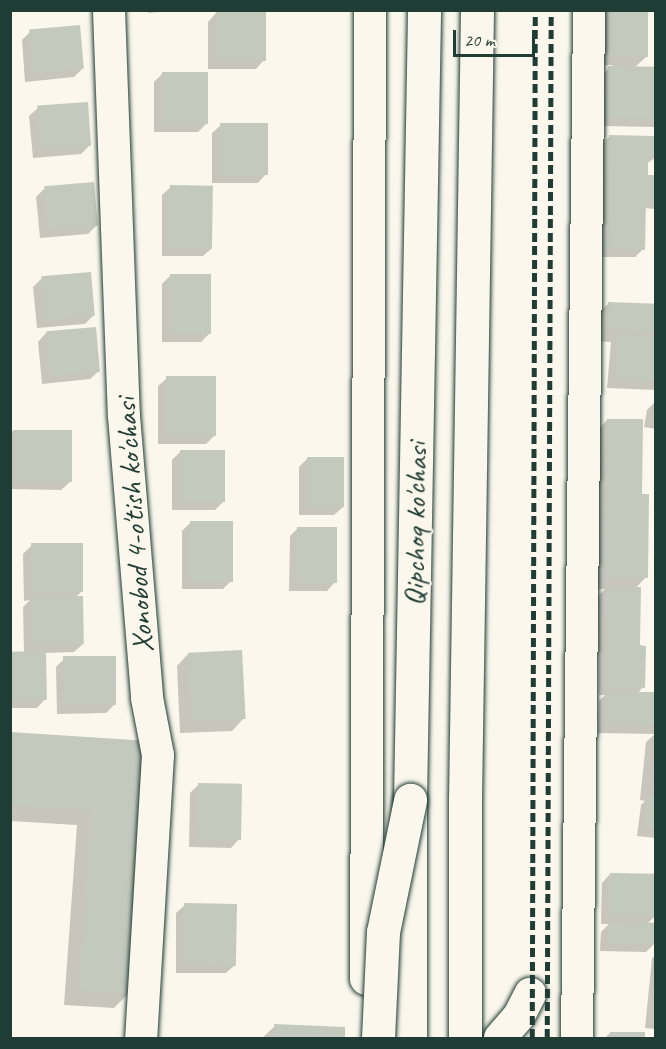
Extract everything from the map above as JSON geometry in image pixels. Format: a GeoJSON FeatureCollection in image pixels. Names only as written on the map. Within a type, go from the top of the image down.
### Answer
{"type":"FeatureCollection","features":[{"type":"Feature","properties":{"kind":"main road","name":"Qipchoq ko'chasi"},"geometry":{"type":"LineString","coordinates":[[410,1038],[410,800],[424,10]]}},
{"type":"Feature","properties":{"kind":"main road","name":"Qipchoq ko'chasi"},"geometry":{"type":"LineString","coordinates":[[465,1038],[465,800],[477,10]]}},
{"type":"Feature","properties":{"kind":"main road"},"geometry":{"type":"LineString","coordinates":[[378,1038],[383,932],[410,800]]}},
{"type":"Feature","properties":{"kind":"street","name":"Xonobod 4-o'tish ko'chasi"},"geometry":{"type":"LineString","coordinates":[[109,10],[124,416],[147,698],[158,755],[141,1038]]}},
{"type":"Feature","properties":{"kind":"street"},"geometry":{"type":"LineString","coordinates":[[370,10],[366,993],[379,1023],[395,1038]]}},
{"type":"Feature","properties":{"kind":"street"},"geometry":{"type":"LineString","coordinates":[[577,1038],[589,10]]}},
{"type":"Feature","properties":{"kind":"street"},"geometry":{"type":"LineString","coordinates":[[500,1038],[519,1016],[530,994],[529,1038]]}},
{"type":"Feature","properties":{"kind":"building"},"geometry":{"type":"Polygon","coordinates":[[[608,10],[648,10],[648,57],[608,57],[608,10]]]}},
{"type":"Feature","properties":{"kind":"building"},"geometry":{"type":"Polygon","coordinates":[[[216,12],[266,12],[266,61],[216,61],[216,12]]]}},
{"type":"Feature","properties":{"kind":"building"},"geometry":{"type":"Polygon","coordinates":[[[80,25],[84,69],[33,73],[29,29],[80,25]]]}},
{"type":"Feature","properties":{"kind":"building"},"geometry":{"type":"Polygon","coordinates":[[[608,66],[656,67],[655,119],[607,118],[608,66]]]}},
{"type":"Feature","properties":{"kind":"building"},"geometry":{"type":"Polygon","coordinates":[[[162,72],[208,72],[208,124],[162,124],[162,72]]]}},
{"type":"Feature","properties":{"kind":"building"},"geometry":{"type":"Polygon","coordinates":[[[88,102],[91,146],[40,149],[37,106],[88,102]]]}},
{"type":"Feature","properties":{"kind":"building"},"geometry":{"type":"Polygon","coordinates":[[[220,123],[268,123],[268,175],[220,175],[220,123]]]}},
{"type":"Feature","properties":{"kind":"building"},"geometry":{"type":"Polygon","coordinates":[[[609,135],[656,136],[656,156],[648,156],[648,175],[656,175],[656,201],[646,200],[645,250],[606,249],[609,135]]]}},
{"type":"Feature","properties":{"kind":"building"},"geometry":{"type":"Polygon","coordinates":[[[94,182],[98,226],[48,230],[44,186],[94,182]]]}},
{"type":"Feature","properties":{"kind":"building"},"geometry":{"type":"Polygon","coordinates":[[[170,185],[213,186],[212,249],[169,248],[170,185]]]}},
{"type":"Feature","properties":{"kind":"building"},"geometry":{"type":"Polygon","coordinates":[[[91,272],[95,316],[45,320],[41,276],[91,272]]]}},
{"type":"Feature","properties":{"kind":"building"},"geometry":{"type":"Polygon","coordinates":[[[170,274],[211,274],[211,334],[170,334],[170,274]]]}},
{"type":"Feature","properties":{"kind":"building"},"geometry":{"type":"Polygon","coordinates":[[[608,302],[656,304],[655,332],[607,330],[608,302]]]}},
{"type":"Feature","properties":{"kind":"building"},"geometry":{"type":"Polygon","coordinates":[[[96,327],[100,372],[50,376],[46,331],[96,327]]]}},
{"type":"Feature","properties":{"kind":"building"},"geometry":{"type":"Polygon","coordinates":[[[617,334],[656,336],[654,382],[615,380],[617,334]]]}},
{"type":"Feature","properties":{"kind":"building"},"geometry":{"type":"Polygon","coordinates":[[[166,376],[216,376],[216,436],[166,436],[166,376]]]}},
{"type":"Feature","properties":{"kind":"building"},"geometry":{"type":"Polygon","coordinates":[[[607,419],[643,419],[642,494],[649,494],[648,578],[604,578],[607,419]]]}},
{"type":"Feature","properties":{"kind":"building"},"geometry":{"type":"Polygon","coordinates":[[[13,430],[72,430],[72,482],[13,482],[13,430]]]}},
{"type":"Feature","properties":{"kind":"building"},"geometry":{"type":"Polygon","coordinates":[[[180,450],[225,450],[225,502],[180,502],[180,450]]]}},
{"type":"Feature","properties":{"kind":"building"},"geometry":{"type":"Polygon","coordinates":[[[307,457],[344,457],[344,507],[307,507],[307,457]]]}},
{"type":"Feature","properties":{"kind":"building"},"geometry":{"type":"Polygon","coordinates":[[[190,521],[233,521],[233,582],[190,582],[190,521]]]}},
{"type":"Feature","properties":{"kind":"building"},"geometry":{"type":"Polygon","coordinates":[[[297,527],[337,527],[337,583],[297,583],[297,527]]]}},
{"type":"Feature","properties":{"kind":"building"},"geometry":{"type":"Polygon","coordinates":[[[31,543],[83,543],[83,592],[31,592],[31,543]]]}},
{"type":"Feature","properties":{"kind":"building"},"geometry":{"type":"Polygon","coordinates":[[[606,587],[641,587],[640,645],[646,646],[645,688],[607,687],[606,587]]]}},
{"type":"Feature","properties":{"kind":"building"},"geometry":{"type":"Polygon","coordinates":[[[83,596],[84,644],[32,645],[31,597],[83,596]]]}},
{"type":"Feature","properties":{"kind":"building"},"geometry":{"type":"Polygon","coordinates":[[[242,650],[246,719],[192,722],[188,653],[242,650]]]}},
{"type":"Feature","properties":{"kind":"building"},"geometry":{"type":"Polygon","coordinates":[[[46,651],[47,700],[11,701],[10,652],[46,651]]]}},
{"type":"Feature","properties":{"kind":"building"},"geometry":{"type":"Polygon","coordinates":[[[63,656],[116,656],[116,705],[63,705],[63,656]]]}},
{"type":"Feature","properties":{"kind":"building"},"geometry":{"type":"Polygon","coordinates":[[[606,692],[656,692],[656,725],[606,725],[606,692]]]}},
{"type":"Feature","properties":{"kind":"building"},"geometry":{"type":"Polygon","coordinates":[[[10,732],[149,741],[131,993],[79,990],[91,811],[10,805],[10,732]]]}},
{"type":"Feature","properties":{"kind":"building"},"geometry":{"type":"Polygon","coordinates":[[[654,766],[656,766],[656,789],[652,788],[654,766]]]}},
{"type":"Feature","properties":{"kind":"building"},"geometry":{"type":"Polygon","coordinates":[[[198,783],[242,784],[241,840],[197,839],[198,783]]]}},
{"type":"Feature","properties":{"kind":"building"},"geometry":{"type":"Polygon","coordinates":[[[648,795],[656,796],[656,829],[645,828],[648,795]]]}},
{"type":"Feature","properties":{"kind":"building"},"geometry":{"type":"Polygon","coordinates":[[[610,873],[656,874],[655,917],[609,916],[610,873]]]}},
{"type":"Feature","properties":{"kind":"building"},"geometry":{"type":"Polygon","coordinates":[[[184,903],[237,904],[236,966],[183,965],[184,903]]]}},
{"type":"Feature","properties":{"kind":"building"},"geometry":{"type":"Polygon","coordinates":[[[608,922],[656,923],[656,944],[608,943],[608,922]]]}},
{"type":"Feature","properties":{"kind":"building"},"geometry":{"type":"Polygon","coordinates":[[[274,1024],[345,1027],[345,1038],[274,1038],[274,1024]]]}},
{"type":"Feature","properties":{"kind":"building"},"geometry":{"type":"Polygon","coordinates":[[[610,1032],[645,1032],[645,1038],[610,1038],[610,1032]]]}},
{"type":"Feature","properties":{"kind":"railway"},"geometry":{"type":"LineString","coordinates":[[532,1038],[535,10]]}},
{"type":"Feature","properties":{"kind":"railway"},"geometry":{"type":"LineString","coordinates":[[547,1038],[551,10]]}}]}
